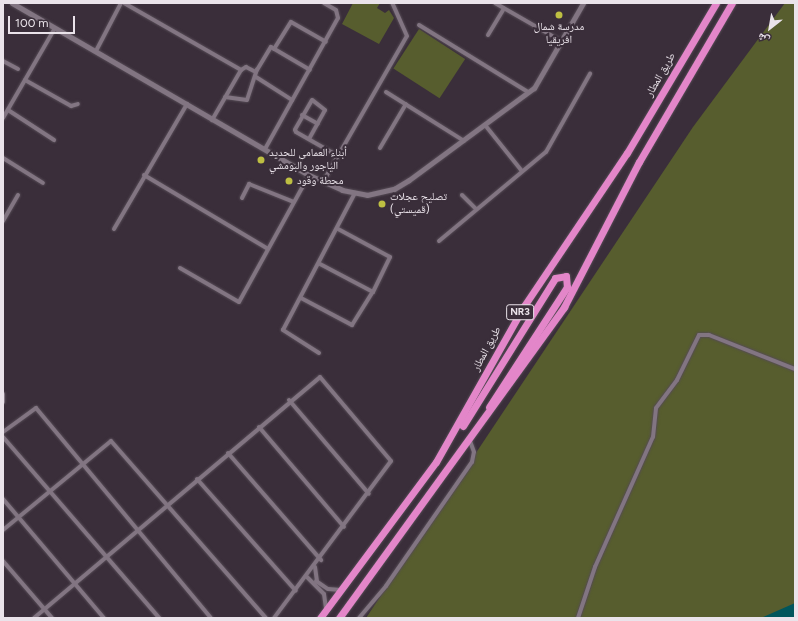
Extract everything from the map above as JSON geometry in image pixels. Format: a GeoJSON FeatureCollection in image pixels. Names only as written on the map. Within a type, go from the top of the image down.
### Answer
{"type":"FeatureCollection","features":[{"type":"Feature","properties":{"kind":"highway","name":"طريق المطار"},"geometry":{"type":"LineString","coordinates":[[320,618],[424,480],[466,413],[524,306],[627,153],[716,3]]}},
{"type":"Feature","properties":{"kind":"highway"},"geometry":{"type":"LineString","coordinates":[[339,618],[470,440],[564,308],[636,168],[732,3]]}},
{"type":"Feature","properties":{"kind":"highway"},"geometry":{"type":"LineString","coordinates":[[424,480],[470,416],[555,278],[566,276],[567,287],[449,467]]}},
{"type":"Feature","properties":{"kind":"street"},"geometry":{"type":"LineString","coordinates":[[12,3],[309,175],[323,182],[355,193],[371,195],[394,189],[464,141],[540,82],[583,3]]}},
{"type":"Feature","properties":{"kind":"street"},"geometry":{"type":"LineString","coordinates":[[96,51],[123,3],[241,70]]}},
{"type":"Feature","properties":{"kind":"street"},"geometry":{"type":"LineString","coordinates":[[265,149],[326,42],[338,14],[324,3]]}},
{"type":"Feature","properties":{"kind":"street"},"geometry":{"type":"LineString","coordinates":[[323,182],[407,34],[397,20],[392,3]]}},
{"type":"Feature","properties":{"kind":"street"},"geometry":{"type":"LineString","coordinates":[[495,3],[561,41]]}},
{"type":"Feature","properties":{"kind":"street"},"geometry":{"type":"LineString","coordinates":[[488,35],[504,8]]}},
{"type":"Feature","properties":{"kind":"street"},"geometry":{"type":"LineString","coordinates":[[274,49],[291,22],[326,42]]}},
{"type":"Feature","properties":{"kind":"street"},"geometry":{"type":"LineString","coordinates":[[419,25],[528,92]]}},
{"type":"Feature","properties":{"kind":"street"},"geometry":{"type":"LineString","coordinates":[[3,118],[55,28]]}},
{"type":"Feature","properties":{"kind":"street"},"geometry":{"type":"LineString","coordinates":[[225,97],[245,102],[256,78],[256,72],[270,48],[310,70]]}},
{"type":"Feature","properties":{"kind":"street"},"geometry":{"type":"LineString","coordinates":[[3,61],[18,69]]}},
{"type":"Feature","properties":{"kind":"street"},"geometry":{"type":"LineString","coordinates":[[212,120],[241,70],[246,67],[256,72]]}},
{"type":"Feature","properties":{"kind":"street"},"geometry":{"type":"LineString","coordinates":[[439,241],[521,170],[540,158],[554,141],[590,74]]}},
{"type":"Feature","properties":{"kind":"street"},"geometry":{"type":"LineString","coordinates":[[256,78],[292,100]]}},
{"type":"Feature","properties":{"kind":"street"},"geometry":{"type":"LineString","coordinates":[[25,80],[71,106],[78,104]]}},
{"type":"Feature","properties":{"kind":"street"},"geometry":{"type":"LineString","coordinates":[[386,92],[464,141]]}},
{"type":"Feature","properties":{"kind":"street"},"geometry":{"type":"LineString","coordinates":[[309,139],[326,109],[314,101],[302,115],[294,128],[309,139],[338,156]]}},
{"type":"Feature","properties":{"kind":"street"},"geometry":{"type":"LineString","coordinates":[[114,229],[144,175],[187,104]]}},
{"type":"Feature","properties":{"kind":"street"},"geometry":{"type":"LineString","coordinates":[[380,148],[406,104]]}},
{"type":"Feature","properties":{"kind":"street"},"geometry":{"type":"LineString","coordinates":[[8,110],[54,140]]}},
{"type":"Feature","properties":{"kind":"street"},"geometry":{"type":"LineString","coordinates":[[302,115],[318,124]]}},
{"type":"Feature","properties":{"kind":"street"},"geometry":{"type":"LineString","coordinates":[[485,125],[521,170]]}},
{"type":"Feature","properties":{"kind":"street"},"geometry":{"type":"LineString","coordinates":[[3,158],[43,183]]}},
{"type":"Feature","properties":{"kind":"street"},"geometry":{"type":"LineString","coordinates":[[144,175],[268,249]]}},
{"type":"Feature","properties":{"kind":"street"},"geometry":{"type":"LineString","coordinates":[[180,268],[239,302],[309,175]]}},
{"type":"Feature","properties":{"kind":"street"},"geometry":{"type":"LineString","coordinates":[[242,198],[249,184],[294,202]]}},
{"type":"Feature","properties":{"kind":"street"},"geometry":{"type":"LineString","coordinates":[[319,353],[283,332],[320,264],[355,193]]}},
{"type":"Feature","properties":{"kind":"street"},"geometry":{"type":"LineString","coordinates":[[3,220],[18,195]]}},
{"type":"Feature","properties":{"kind":"street"},"geometry":{"type":"LineString","coordinates":[[462,195],[476,209]]}},
{"type":"Feature","properties":{"kind":"street"},"geometry":{"type":"LineString","coordinates":[[3,210],[8,212]]}},
{"type":"Feature","properties":{"kind":"street"},"geometry":{"type":"LineString","coordinates":[[301,298],[352,325],[373,292],[390,257],[338,229]]}},
{"type":"Feature","properties":{"kind":"street"},"geometry":{"type":"LineString","coordinates":[[320,264],[373,292]]}},
{"type":"Feature","properties":{"kind":"street"},"geometry":{"type":"LineString","coordinates":[[578,618],[595,567],[653,437],[656,408],[677,380],[699,335],[709,335],[795,369]]}},
{"type":"Feature","properties":{"kind":"street"},"geometry":{"type":"LineString","coordinates":[[34,618],[289,400],[318,378],[322,378],[390,457],[391,463],[315,568],[274,618]]}},
{"type":"Feature","properties":{"kind":"street"},"geometry":{"type":"LineString","coordinates":[[3,394],[3,402]]}},
{"type":"Feature","properties":{"kind":"street"},"geometry":{"type":"LineString","coordinates":[[289,400],[369,494]]}},
{"type":"Feature","properties":{"kind":"street"},"geometry":{"type":"LineString","coordinates":[[3,432],[35,408],[211,618]]}},
{"type":"Feature","properties":{"kind":"street"},"geometry":{"type":"LineString","coordinates":[[259,427],[344,527]]}},
{"type":"Feature","properties":{"kind":"street"},"geometry":{"type":"LineString","coordinates":[[3,437],[159,618]]}},
{"type":"Feature","properties":{"kind":"street"},"geometry":{"type":"LineString","coordinates":[[359,618],[386,586],[472,462],[474,452],[470,440]]}},
{"type":"Feature","properties":{"kind":"street"},"geometry":{"type":"LineString","coordinates":[[3,530],[107,441],[113,441],[266,618]]}},
{"type":"Feature","properties":{"kind":"street"},"geometry":{"type":"LineString","coordinates":[[228,452],[320,560]]}},
{"type":"Feature","properties":{"kind":"street"},"geometry":{"type":"LineString","coordinates":[[197,479],[296,592]]}},
{"type":"Feature","properties":{"kind":"street"},"geometry":{"type":"LineString","coordinates":[[3,499],[104,618]]}},
{"type":"Feature","properties":{"kind":"street"},"geometry":{"type":"LineString","coordinates":[[3,561],[52,618]]}},
{"type":"Feature","properties":{"kind":"street"},"geometry":{"type":"LineString","coordinates":[[315,568],[316,583]]}},
{"type":"Feature","properties":{"kind":"street"},"geometry":{"type":"LineString","coordinates":[[308,576],[316,583],[324,594],[326,611]]}},
{"type":"Feature","properties":{"kind":"street"},"geometry":{"type":"LineString","coordinates":[[302,583],[316,583],[328,589],[343,589]]}},
{"type":"Feature","properties":{"kind":"green space"},"geometry":{"type":"Polygon","coordinates":[[[353,3],[380,3],[377,8],[385,13],[389,10],[394,18],[379,44],[342,24],[353,3]]]}},
{"type":"Feature","properties":{"kind":"green space"},"geometry":{"type":"Polygon","coordinates":[[[785,3],[795,3],[795,618],[366,618],[693,127],[785,3]]]}},
{"type":"Feature","properties":{"kind":"green space"},"geometry":{"type":"Polygon","coordinates":[[[419,29],[465,59],[440,98],[393,68],[419,29]]]}},
{"type":"Feature","properties":{"kind":"water"},"geometry":{"type":"Polygon","coordinates":[[[795,603],[795,618],[761,618],[795,603]]]}},
{"type":"Feature","properties":{"kind":"place","name":"مدرسة شمال افريقيا"},"geometry":{"type":"Point","coordinates":[559,15]}},
{"type":"Feature","properties":{"kind":"place","name":"أبناء العمامي للحديد الياجور والبومشي"},"geometry":{"type":"Point","coordinates":[261,160]}},
{"type":"Feature","properties":{"kind":"place","name":"محطة وقود"},"geometry":{"type":"Point","coordinates":[289,181]}},
{"type":"Feature","properties":{"kind":"place","name":"تصليح عجلات (قميستي)"},"geometry":{"type":"Point","coordinates":[382,204]}}]}
